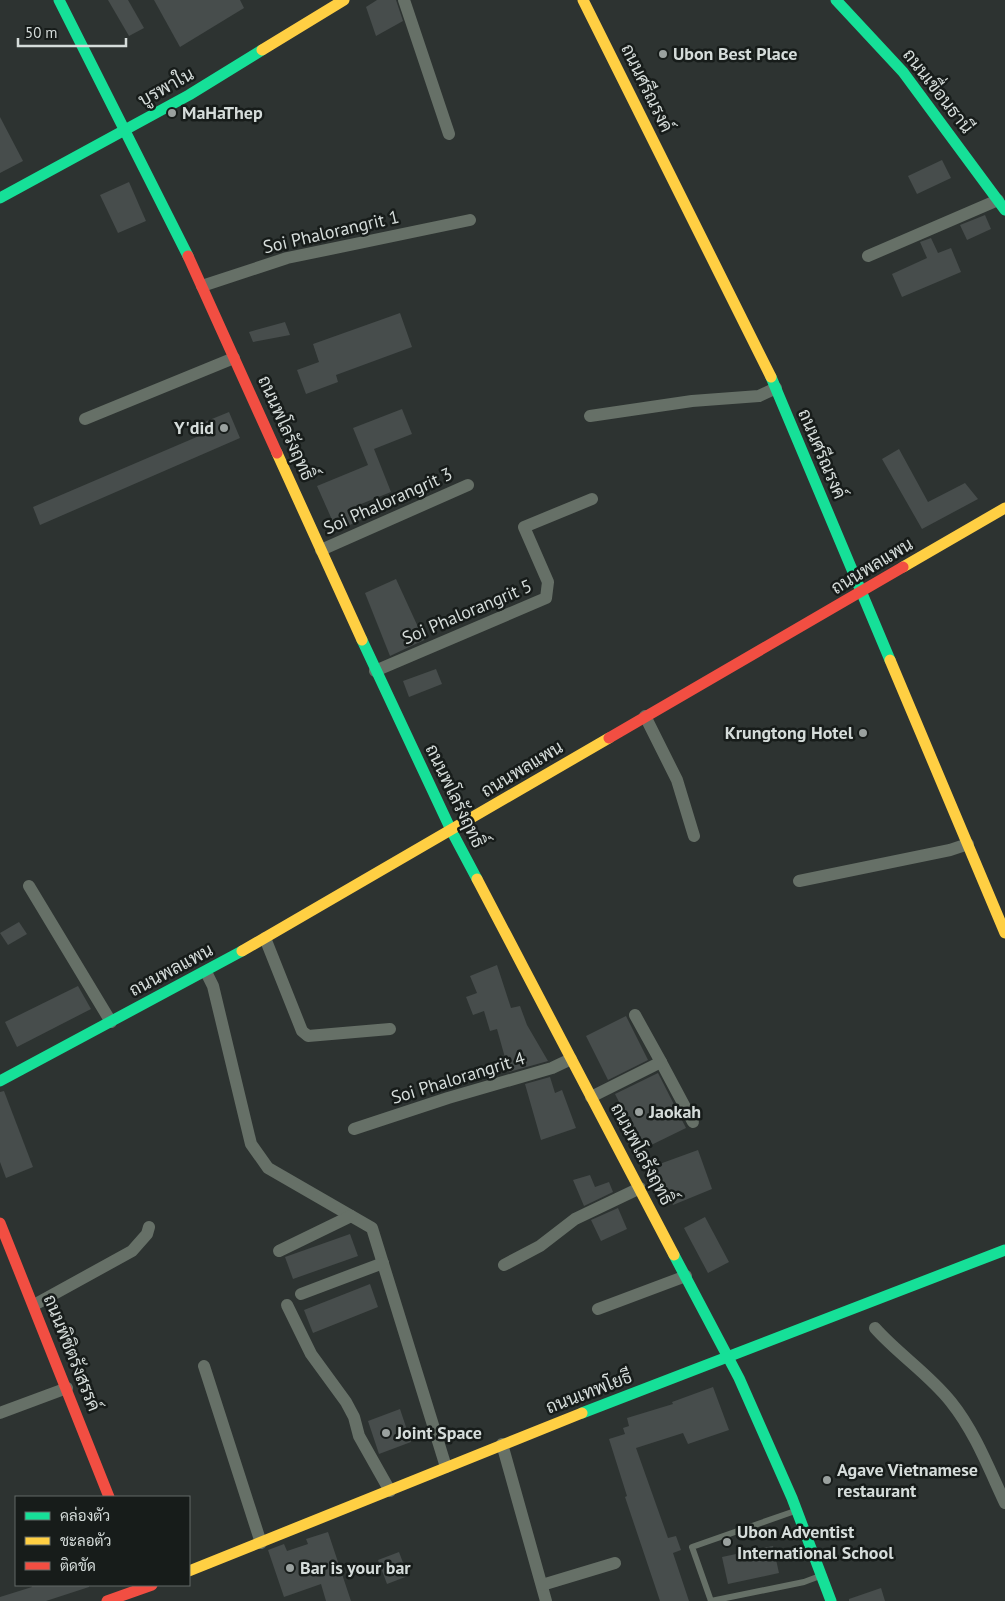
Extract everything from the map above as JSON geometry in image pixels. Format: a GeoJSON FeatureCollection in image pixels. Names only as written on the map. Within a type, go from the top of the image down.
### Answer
{"type":"FeatureCollection","features":[{"type":"Feature","properties":{"kind":"street","name":"ถนนพโลรังฤทธิ์"},"geometry":{"type":"LineString","coordinates":[[59,0],[126,130],[202,286],[375,671],[451,830],[728,1357],[797,1510],[831,1601]]}},
{"type":"Feature","properties":{"kind":"street","name":"บูรพาใน"},"geometry":{"type":"LineString","coordinates":[[0,198],[190,95],[344,0]]}},
{"type":"Feature","properties":{"kind":"street"},"geometry":{"type":"LineString","coordinates":[[404,0],[449,134]]}},
{"type":"Feature","properties":{"kind":"street","name":"ถนนศรีณรงค์"},"geometry":{"type":"LineString","coordinates":[[583,0],[776,388],[1005,933]]}},
{"type":"Feature","properties":{"kind":"street","name":"ถนนเขื่อนธานี"},"geometry":{"type":"LineString","coordinates":[[836,0],[904,72],[1002,205]]}},
{"type":"Feature","properties":{"kind":"street"},"geometry":{"type":"LineString","coordinates":[[868,256],[1002,205]]}},
{"type":"Feature","properties":{"kind":"street","name":"Soi Phalorangrit 1"},"geometry":{"type":"LineString","coordinates":[[202,286],[287,258],[470,220]]}},
{"type":"Feature","properties":{"kind":"street"},"geometry":{"type":"LineString","coordinates":[[85,419],[234,358]]}},
{"type":"Feature","properties":{"kind":"street"},"geometry":{"type":"LineString","coordinates":[[590,416],[692,401],[759,396],[776,388]]}},
{"type":"Feature","properties":{"kind":"street","name":"Soi Phalorangrit 3"},"geometry":{"type":"LineString","coordinates":[[321,550],[468,485]]}},
{"type":"Feature","properties":{"kind":"street","name":"Soi Phalorangrit 5"},"geometry":{"type":"LineString","coordinates":[[375,671],[546,598],[548,582],[524,528],[592,499]]}},
{"type":"Feature","properties":{"kind":"street","name":"ถนนพลแพน"},"geometry":{"type":"LineString","coordinates":[[0,1080],[206,972],[645,716],[862,593],[1005,508]]}},
{"type":"Feature","properties":{"kind":"street"},"geometry":{"type":"LineString","coordinates":[[645,716],[678,780],[694,836]]}},
{"type":"Feature","properties":{"kind":"street"},"geometry":{"type":"LineString","coordinates":[[799,881],[950,850],[968,844]]}},
{"type":"Feature","properties":{"kind":"street"},"geometry":{"type":"LineString","coordinates":[[29,886],[111,1022]]}},
{"type":"Feature","properties":{"kind":"street"},"geometry":{"type":"LineString","coordinates":[[265,938],[302,1031],[308,1036],[390,1029]]}},
{"type":"Feature","properties":{"kind":"street"},"geometry":{"type":"LineString","coordinates":[[206,972],[213,986],[251,1144],[268,1168],[372,1228],[446,1468]]}},
{"type":"Feature","properties":{"kind":"street"},"geometry":{"type":"LineString","coordinates":[[635,1015],[693,1122]]}},
{"type":"Feature","properties":{"kind":"street","name":"Soi Phalorangrit 4"},"geometry":{"type":"LineString","coordinates":[[354,1129],[448,1098],[552,1068],[571,1060]]}},
{"type":"Feature","properties":{"kind":"street"},"geometry":{"type":"LineString","coordinates":[[591,1097],[660,1062]]}},
{"type":"Feature","properties":{"kind":"street"},"geometry":{"type":"LineString","coordinates":[[504,1264],[540,1246],[575,1219],[640,1188]]}},
{"type":"Feature","properties":{"kind":"street"},"geometry":{"type":"LineString","coordinates":[[279,1252],[351,1216]]}},
{"type":"Feature","properties":{"kind":"street","name":"ถนนพิชิตรังสรรค์"},"geometry":{"type":"LineString","coordinates":[[0,1223],[109,1496]]}},
{"type":"Feature","properties":{"kind":"street"},"geometry":{"type":"LineString","coordinates":[[34,1305],[132,1251],[147,1234],[150,1227]]}},
{"type":"Feature","properties":{"kind":"street","name":"ถนนเทพโยธี"},"geometry":{"type":"LineString","coordinates":[[190,1571],[502,1444],[1005,1250]]}},
{"type":"Feature","properties":{"kind":"street"},"geometry":{"type":"LineString","coordinates":[[301,1294],[384,1263]]}},
{"type":"Feature","properties":{"kind":"street"},"geometry":{"type":"LineString","coordinates":[[598,1309],[686,1276]]}},
{"type":"Feature","properties":{"kind":"street"},"geometry":{"type":"LineString","coordinates":[[288,1305],[311,1354],[346,1402],[354,1417],[359,1436],[390,1491]]}},
{"type":"Feature","properties":{"kind":"street"},"geometry":{"type":"LineString","coordinates":[[875,1328],[894,1349],[951,1402],[976,1441],[1005,1503]]}},
{"type":"Feature","properties":{"kind":"street"},"geometry":{"type":"LineString","coordinates":[[204,1366],[262,1543]]}},
{"type":"Feature","properties":{"kind":"street"},"geometry":{"type":"LineString","coordinates":[[0,1414],[67,1388]]}},
{"type":"Feature","properties":{"kind":"street"},"geometry":{"type":"LineString","coordinates":[[502,1444],[546,1601]]}},
{"type":"Feature","properties":{"kind":"street"},"geometry":{"type":"LineString","coordinates":[[542,1586],[615,1563]]}},
{"type":"Feature","properties":{"kind":"street"},"geometry":{"type":"LineString","coordinates":[[107,1601],[145,1586],[145,1601]]}},
{"type":"Feature","properties":{"kind":"lane"},"geometry":{"type":"LineString","coordinates":[[797,1510],[692,1547],[711,1601],[804,1582],[822,1575]]}},
{"type":"Feature","properties":{"kind":"building"},"geometry":{"type":"Polygon","coordinates":[[[108,0],[128,0],[144,28],[129,36],[108,0]]]}},
{"type":"Feature","properties":{"kind":"building"},"geometry":{"type":"Polygon","coordinates":[[[154,0],[240,0],[244,8],[180,47],[154,0]]]}},
{"type":"Feature","properties":{"kind":"building"},"geometry":{"type":"Polygon","coordinates":[[[377,0],[396,0],[403,21],[376,36],[366,7],[377,0]]]}},
{"type":"Feature","properties":{"kind":"building"},"geometry":{"type":"Polygon","coordinates":[[[0,117],[23,161],[0,173],[0,117]]]}},
{"type":"Feature","properties":{"kind":"building"},"geometry":{"type":"Polygon","coordinates":[[[942,160],[951,178],[917,194],[908,176],[942,160]]]}},
{"type":"Feature","properties":{"kind":"building"},"geometry":{"type":"Polygon","coordinates":[[[129,182],[146,221],[118,233],[100,195],[129,182]]]}},
{"type":"Feature","properties":{"kind":"building"},"geometry":{"type":"Polygon","coordinates":[[[985,215],[991,229],[967,240],[960,225],[985,215]]]}},
{"type":"Feature","properties":{"kind":"building"},"geometry":{"type":"Polygon","coordinates":[[[931,238],[938,253],[951,248],[961,272],[902,297],[892,274],[927,258],[920,242],[931,238]]]}},
{"type":"Feature","properties":{"kind":"building"},"geometry":{"type":"Polygon","coordinates":[[[400,313],[412,347],[336,375],[338,382],[306,394],[297,370],[319,362],[313,344],[400,313]]]}},
{"type":"Feature","properties":{"kind":"building"},"geometry":{"type":"Polygon","coordinates":[[[285,322],[290,335],[253,342],[249,332],[285,322]]]}},
{"type":"Feature","properties":{"kind":"building"},"geometry":{"type":"Polygon","coordinates":[[[402,409],[412,434],[374,449],[391,492],[361,504],[367,517],[337,531],[317,486],[368,465],[353,428],[402,409]]]}},
{"type":"Feature","properties":{"kind":"building"},"geometry":{"type":"Polygon","coordinates":[[[229,412],[240,438],[40,525],[33,507],[206,433],[202,423],[229,412]]]}},
{"type":"Feature","properties":{"kind":"building"},"geometry":{"type":"Polygon","coordinates":[[[899,449],[928,502],[965,483],[978,499],[922,529],[882,459],[899,449]]]}},
{"type":"Feature","properties":{"kind":"building"},"geometry":{"type":"Polygon","coordinates":[[[396,579],[424,640],[390,656],[365,593],[396,579]]]}},
{"type":"Feature","properties":{"kind":"building"},"geometry":{"type":"Polygon","coordinates":[[[436,669],[442,684],[409,697],[403,681],[436,669]]]}},
{"type":"Feature","properties":{"kind":"building"},"geometry":{"type":"Polygon","coordinates":[[[19,922],[27,934],[8,945],[0,933],[19,922]]]}},
{"type":"Feature","properties":{"kind":"building"},"geometry":{"type":"Polygon","coordinates":[[[497,965],[511,1008],[520,1006],[527,1025],[548,1061],[509,1072],[497,1029],[490,1031],[484,1011],[473,1015],[466,997],[477,993],[470,976],[497,965]]]}},
{"type":"Feature","properties":{"kind":"building"},"geometry":{"type":"Polygon","coordinates":[[[78,986],[91,1009],[17,1047],[5,1022],[78,986]]]}},
{"type":"Feature","properties":{"kind":"building"},"geometry":{"type":"Polygon","coordinates":[[[626,1016],[648,1060],[608,1080],[586,1036],[626,1016]]]}},
{"type":"Feature","properties":{"kind":"building"},"geometry":{"type":"Polygon","coordinates":[[[658,1073],[686,1128],[643,1149],[615,1094],[658,1073]]]}},
{"type":"Feature","properties":{"kind":"building"},"geometry":{"type":"Polygon","coordinates":[[[550,1077],[555,1093],[562,1090],[576,1128],[541,1140],[525,1084],[550,1077]]]}},
{"type":"Feature","properties":{"kind":"building"},"geometry":{"type":"Polygon","coordinates":[[[4,1091],[33,1167],[6,1178],[0,1162],[0,1092],[4,1091]]]}},
{"type":"Feature","properties":{"kind":"building"},"geometry":{"type":"Polygon","coordinates":[[[698,1150],[712,1189],[673,1205],[654,1166],[698,1150]]]}},
{"type":"Feature","properties":{"kind":"building"},"geometry":{"type":"Polygon","coordinates":[[[590,1175],[595,1187],[609,1182],[613,1192],[584,1206],[573,1180],[590,1175]]]}},
{"type":"Feature","properties":{"kind":"building"},"geometry":{"type":"Polygon","coordinates":[[[618,1208],[627,1229],[601,1241],[591,1220],[618,1208]]]}},
{"type":"Feature","properties":{"kind":"building"},"geometry":{"type":"Polygon","coordinates":[[[705,1217],[729,1262],[708,1273],[684,1228],[705,1217]]]}},
{"type":"Feature","properties":{"kind":"building"},"geometry":{"type":"Polygon","coordinates":[[[350,1234],[358,1256],[293,1279],[285,1257],[350,1234]]]}},
{"type":"Feature","properties":{"kind":"building"},"geometry":{"type":"Polygon","coordinates":[[[370,1284],[378,1307],[313,1333],[304,1310],[370,1284]]]}},
{"type":"Feature","properties":{"kind":"building"},"geometry":{"type":"Polygon","coordinates":[[[713,1387],[729,1430],[688,1444],[683,1433],[636,1448],[668,1538],[676,1536],[681,1550],[673,1553],[689,1601],[660,1601],[625,1497],[627,1496],[609,1439],[625,1434],[623,1428],[629,1426],[627,1418],[673,1404],[672,1402],[713,1387]]]}},
{"type":"Feature","properties":{"kind":"building"},"geometry":{"type":"Polygon","coordinates":[[[400,1409],[411,1442],[379,1454],[368,1421],[400,1409]]]}},
{"type":"Feature","properties":{"kind":"building"},"geometry":{"type":"Polygon","coordinates":[[[328,1532],[351,1601],[326,1601],[321,1584],[284,1597],[268,1550],[284,1544],[287,1551],[308,1544],[306,1539],[328,1532]]]}},
{"type":"Feature","properties":{"kind":"building"},"geometry":{"type":"Polygon","coordinates":[[[773,1546],[779,1573],[728,1584],[722,1557],[773,1546]]]}},
{"type":"Feature","properties":{"kind":"building"},"geometry":{"type":"Polygon","coordinates":[[[399,1552],[408,1576],[387,1584],[378,1560],[399,1552]]]}},
{"type":"Feature","properties":{"kind":"building"},"geometry":{"type":"Polygon","coordinates":[[[89,1586],[46,1601],[0,1601],[0,1597],[32,1587],[89,1586]]]}},
{"type":"Feature","properties":{"kind":"building"},"geometry":{"type":"Polygon","coordinates":[[[881,1588],[885,1601],[849,1601],[849,1599],[881,1588]]]}},
{"type":"Feature","properties":{"kind":"traffic: fast"},"geometry":{"type":"LineString","coordinates":[[59,0],[188,256]]}},
{"type":"Feature","properties":{"kind":"traffic: fast"},"geometry":{"type":"LineString","coordinates":[[836,0],[903,72],[1005,210]]}},
{"type":"Feature","properties":{"kind":"traffic: fast"},"geometry":{"type":"LineString","coordinates":[[0,198],[189,95],[262,50]]}},
{"type":"Feature","properties":{"kind":"traffic: fast"},"geometry":{"type":"LineString","coordinates":[[771,377],[890,660]]}},
{"type":"Feature","properties":{"kind":"traffic: fast"},"geometry":{"type":"LineString","coordinates":[[362,640],[451,830],[477,879]]}},
{"type":"Feature","properties":{"kind":"traffic: fast"},"geometry":{"type":"LineString","coordinates":[[0,1081],[242,951]]}},
{"type":"Feature","properties":{"kind":"traffic: fast"},"geometry":{"type":"LineString","coordinates":[[582,1413],[1005,1250]]}},
{"type":"Feature","properties":{"kind":"traffic: fast"},"geometry":{"type":"LineString","coordinates":[[674,1255],[739,1378],[792,1498],[831,1601]]}},
{"type":"Feature","properties":{"kind":"traffic: slow"},"geometry":{"type":"LineString","coordinates":[[262,50],[344,0]]}},
{"type":"Feature","properties":{"kind":"traffic: slow"},"geometry":{"type":"LineString","coordinates":[[583,0],[771,377]]}},
{"type":"Feature","properties":{"kind":"traffic: slow"},"geometry":{"type":"LineString","coordinates":[[277,453],[362,640]]}},
{"type":"Feature","properties":{"kind":"traffic: slow"},"geometry":{"type":"LineString","coordinates":[[903,567],[1005,508]]}},
{"type":"Feature","properties":{"kind":"traffic: slow"},"geometry":{"type":"LineString","coordinates":[[890,660],[1005,933]]}},
{"type":"Feature","properties":{"kind":"traffic: slow"},"geometry":{"type":"LineString","coordinates":[[242,951],[609,738]]}},
{"type":"Feature","properties":{"kind":"traffic: slow"},"geometry":{"type":"LineString","coordinates":[[477,879],[674,1255]]}},
{"type":"Feature","properties":{"kind":"traffic: slow"},"geometry":{"type":"LineString","coordinates":[[190,1571],[582,1413]]}},
{"type":"Feature","properties":{"kind":"traffic: jam"},"geometry":{"type":"LineString","coordinates":[[188,256],[277,453]]}},
{"type":"Feature","properties":{"kind":"traffic: jam"},"geometry":{"type":"LineString","coordinates":[[609,738],[903,567]]}},
{"type":"Feature","properties":{"kind":"traffic: jam"},"geometry":{"type":"LineString","coordinates":[[0,1223],[109,1496]]}},
{"type":"Feature","properties":{"kind":"traffic: jam"},"geometry":{"type":"LineString","coordinates":[[107,1601],[149,1586]]}},
{"type":"Feature","properties":{"kind":"place","name":"Ubon Best Place"},"geometry":{"type":"Point","coordinates":[663,54]}},
{"type":"Feature","properties":{"kind":"place","name":"MaHaThep"},"geometry":{"type":"Point","coordinates":[172,113]}},
{"type":"Feature","properties":{"kind":"place","name":"Y'did"},"geometry":{"type":"Point","coordinates":[224,428]}},
{"type":"Feature","properties":{"kind":"place","name":"Krungtong Hotel"},"geometry":{"type":"Point","coordinates":[863,733]}},
{"type":"Feature","properties":{"kind":"place","name":"Jaokah"},"geometry":{"type":"Point","coordinates":[639,1112]}},
{"type":"Feature","properties":{"kind":"place","name":"Joint Space"},"geometry":{"type":"Point","coordinates":[386,1433]}},
{"type":"Feature","properties":{"kind":"place","name":"Agave Vietnamese restaurant"},"geometry":{"type":"Point","coordinates":[827,1480]}},
{"type":"Feature","properties":{"kind":"place","name":"Ubon Adventist International School"},"geometry":{"type":"Point","coordinates":[727,1542]}},
{"type":"Feature","properties":{"kind":"place","name":"Bar is your bar"},"geometry":{"type":"Point","coordinates":[290,1568]}}]}
